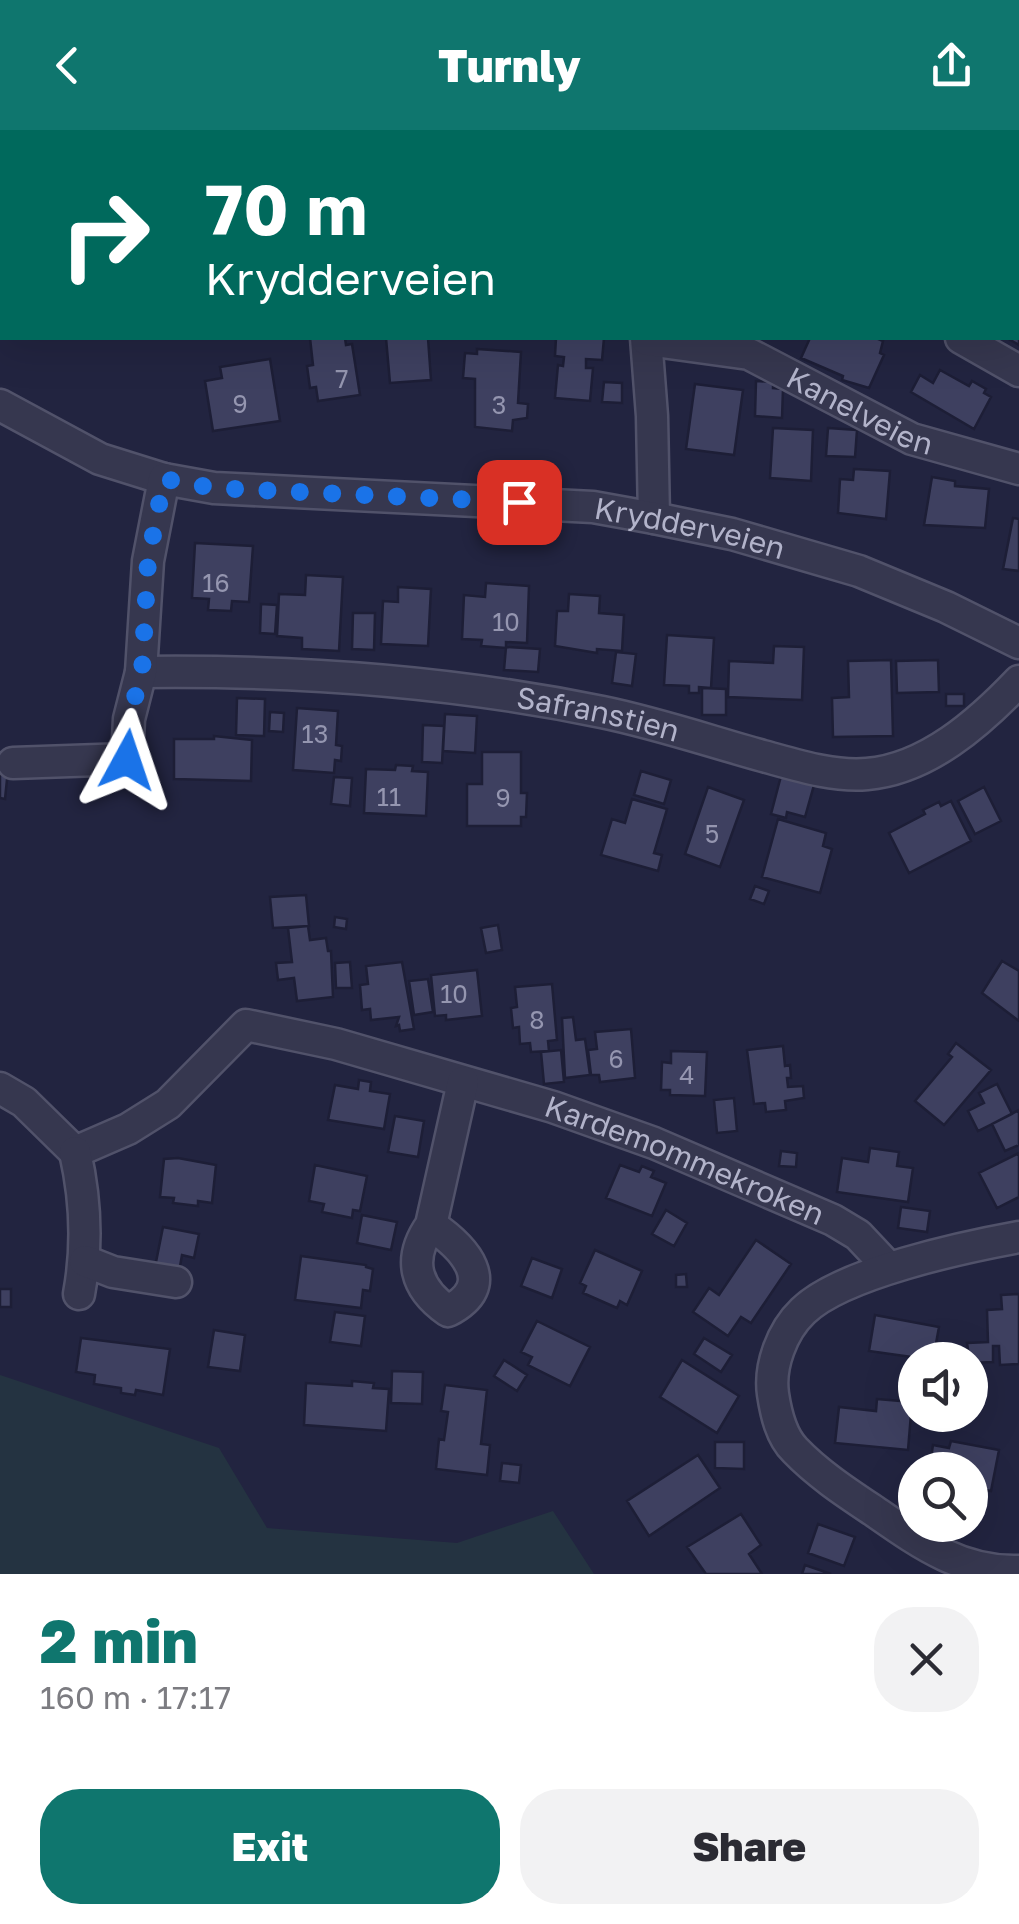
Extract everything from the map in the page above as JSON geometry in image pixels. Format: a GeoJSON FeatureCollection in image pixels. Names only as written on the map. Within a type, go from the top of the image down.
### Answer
{"type":"FeatureCollection","features":[{"type":"Feature","properties":{"kind":"street"},"geometry":{"type":"LineString","coordinates":[[646,340],[664,530]]}},
{"type":"Feature","properties":{"kind":"street","name":"Kanelveien"},"geometry":{"type":"LineString","coordinates":[[661,340],[752,346],[912,439],[1019,469]]}},
{"type":"Feature","properties":{"kind":"street"},"geometry":{"type":"LineString","coordinates":[[964,340],[1019,372]]}},
{"type":"Feature","properties":{"kind":"street","name":"Krydderveien"},"geometry":{"type":"LineString","coordinates":[[0,406],[100,459],[164,479],[214,488],[593,507],[664,530],[732,534],[858,572],[946,607],[1019,644]]}},
{"type":"Feature","properties":{"kind":"street"},"geometry":{"type":"LineString","coordinates":[[12,762],[127,760],[129,719],[142,672],[148,561],[164,479]]}},
{"type":"Feature","properties":{"kind":"street","name":"Safranstien"},"geometry":{"type":"LineString","coordinates":[[142,672],[235,671],[396,682],[528,697],[617,715],[786,762],[864,774],[891,771],[920,760],[953,739],[1019,681]]}},
{"type":"Feature","properties":{"kind":"street","name":"Kardemommekroken"},"geometry":{"type":"LineString","coordinates":[[75,1152],[128,1129],[168,1104],[246,1025],[336,1044],[553,1106],[654,1143],[833,1220],[858,1235],[889,1268]]}},
{"type":"Feature","properties":{"kind":"street"},"geometry":{"type":"LineString","coordinates":[[431,1225],[463,1082]]}},
{"type":"Feature","properties":{"kind":"street"},"geometry":{"type":"LineString","coordinates":[[0,1088],[24,1102],[75,1152],[84,1192],[85,1261],[79,1294]]}},
{"type":"Feature","properties":{"kind":"street"},"geometry":{"type":"LineString","coordinates":[[1019,1237],[889,1268],[804,1310],[783,1338],[771,1379],[776,1416],[792,1448],[831,1482],[924,1546],[959,1564],[996,1572],[1019,1571]]}},
{"type":"Feature","properties":{"kind":"street"},"geometry":{"type":"LineString","coordinates":[[85,1261],[113,1272],[176,1282]]}},
{"type":"Feature","properties":{"kind":"shaded area"},"geometry":{"type":"Polygon","coordinates":[[[0,1375],[219,1448],[267,1528],[457,1543],[553,1511],[594,1574],[0,1574],[0,1375]]]}},
{"type":"Feature","properties":{"kind":"building"},"geometry":{"type":"Polygon","coordinates":[[[310,340],[345,340],[346,345],[352,344],[360,395],[318,401],[316,387],[310,388],[307,366],[313,365],[310,340]]]}},
{"type":"Feature","properties":{"kind":"building"},"geometry":{"type":"Polygon","coordinates":[[[386,340],[428,340],[431,380],[390,383],[386,340]]]}},
{"type":"Feature","properties":{"kind":"building"},"geometry":{"type":"Polygon","coordinates":[[[556,340],[604,340],[602,360],[586,359],[586,368],[593,368],[590,401],[555,398],[558,365],[563,366],[564,357],[555,356],[556,340]]]}},
{"type":"Feature","properties":{"kind":"building"},"geometry":{"type":"Polygon","coordinates":[[[809,340],[883,341],[880,353],[884,355],[869,388],[842,380],[843,376],[801,358],[809,340]]]}},
{"type":"Feature","properties":{"kind":"building"},"geometry":{"type":"Polygon","coordinates":[[[477,349],[521,352],[518,403],[528,404],[527,418],[513,420],[512,431],[475,427],[475,379],[463,378],[465,353],[477,354],[477,349]]]}},
{"type":"Feature","properties":{"kind":"building"},"geometry":{"type":"Polygon","coordinates":[[[270,359],[280,421],[213,431],[205,381],[222,378],[220,367],[270,359]]]}},
{"type":"Feature","properties":{"kind":"building"},"geometry":{"type":"Polygon","coordinates":[[[940,370],[969,386],[972,381],[991,397],[974,429],[911,392],[920,375],[933,383],[940,370]]]}},
{"type":"Feature","properties":{"kind":"building"},"geometry":{"type":"Polygon","coordinates":[[[756,381],[773,382],[773,388],[783,389],[782,418],[755,416],[756,381]]]}},
{"type":"Feature","properties":{"kind":"building"},"geometry":{"type":"Polygon","coordinates":[[[604,382],[622,383],[622,403],[602,402],[604,382]]]}},
{"type":"Feature","properties":{"kind":"building"},"geometry":{"type":"Polygon","coordinates":[[[695,384],[743,390],[734,455],[686,449],[695,384]]]}},
{"type":"Feature","properties":{"kind":"building"},"geometry":{"type":"Polygon","coordinates":[[[773,428],[813,430],[811,481],[770,478],[773,428]]]}},
{"type":"Feature","properties":{"kind":"building"},"geometry":{"type":"Polygon","coordinates":[[[828,428],[857,430],[855,457],[826,456],[828,428]]]}},
{"type":"Feature","properties":{"kind":"building"},"geometry":{"type":"Polygon","coordinates":[[[854,469],[890,471],[886,519],[838,513],[840,479],[853,480],[854,469]]]}},
{"type":"Feature","properties":{"kind":"building"},"geometry":{"type":"Polygon","coordinates":[[[932,477],[955,481],[955,486],[989,489],[985,528],[924,525],[932,477]]]}},
{"type":"Feature","properties":{"kind":"building"},"geometry":{"type":"Polygon","coordinates":[[[1013,518],[1019,519],[1019,571],[1003,569],[1013,518]]]}},
{"type":"Feature","properties":{"kind":"building"},"geometry":{"type":"Polygon","coordinates":[[[195,543],[253,546],[249,602],[232,601],[231,611],[208,610],[209,599],[192,598],[195,543]]]}},
{"type":"Feature","properties":{"kind":"building"},"geometry":{"type":"Polygon","coordinates":[[[306,575],[343,577],[339,651],[302,649],[302,638],[277,636],[279,594],[305,595],[306,575]]]}},
{"type":"Feature","properties":{"kind":"building"},"geometry":{"type":"Polygon","coordinates":[[[486,583],[529,586],[527,643],[506,642],[506,648],[481,646],[482,640],[462,639],[464,595],[485,597],[486,583]]]}},
{"type":"Feature","properties":{"kind":"building"},"geometry":{"type":"Polygon","coordinates":[[[398,587],[431,589],[428,646],[381,644],[383,601],[398,602],[398,587]]]}},
{"type":"Feature","properties":{"kind":"building"},"geometry":{"type":"Polygon","coordinates":[[[569,594],[600,596],[599,613],[624,615],[622,651],[597,649],[597,653],[555,646],[557,611],[568,611],[569,594]]]}},
{"type":"Feature","properties":{"kind":"building"},"geometry":{"type":"Polygon","coordinates":[[[261,604],[277,605],[275,634],[260,633],[261,604]]]}},
{"type":"Feature","properties":{"kind":"building"},"geometry":{"type":"Polygon","coordinates":[[[353,613],[375,613],[374,650],[352,649],[353,613]]]}},
{"type":"Feature","properties":{"kind":"building"},"geometry":{"type":"Polygon","coordinates":[[[667,635],[714,638],[711,688],[699,687],[699,693],[689,693],[689,686],[664,685],[667,635]]]}},
{"type":"Feature","properties":{"kind":"building"},"geometry":{"type":"Polygon","coordinates":[[[774,646],[804,647],[802,700],[728,697],[729,661],[773,663],[774,646]]]}},
{"type":"Feature","properties":{"kind":"building"},"geometry":{"type":"Polygon","coordinates":[[[506,647],[540,649],[538,672],[504,670],[506,647]]]}},
{"type":"Feature","properties":{"kind":"building"},"geometry":{"type":"Polygon","coordinates":[[[616,652],[636,654],[632,686],[612,683],[616,652]]]}},
{"type":"Feature","properties":{"kind":"building"},"geometry":{"type":"Polygon","coordinates":[[[891,660],[893,736],[833,737],[832,698],[849,697],[848,661],[891,660]]]}},
{"type":"Feature","properties":{"kind":"building"},"geometry":{"type":"Polygon","coordinates":[[[938,660],[939,692],[897,693],[896,661],[938,660]]]}},
{"type":"Feature","properties":{"kind":"building"},"geometry":{"type":"Polygon","coordinates":[[[702,688],[726,689],[726,715],[702,715],[702,688]]]}},
{"type":"Feature","properties":{"kind":"building"},"geometry":{"type":"Polygon","coordinates":[[[946,694],[964,694],[964,706],[946,706],[946,694]]]}},
{"type":"Feature","properties":{"kind":"building"},"geometry":{"type":"Polygon","coordinates":[[[237,698],[265,699],[264,736],[236,735],[237,698]]]}},
{"type":"Feature","properties":{"kind":"building"},"geometry":{"type":"Polygon","coordinates":[[[297,708],[338,711],[336,745],[342,746],[341,761],[335,760],[334,773],[293,770],[297,708]]]}},
{"type":"Feature","properties":{"kind":"building"},"geometry":{"type":"Polygon","coordinates":[[[270,712],[284,713],[283,732],[269,731],[270,712]]]}},
{"type":"Feature","properties":{"kind":"building"},"geometry":{"type":"Polygon","coordinates":[[[445,714],[477,716],[475,753],[443,751],[445,714]]]}},
{"type":"Feature","properties":{"kind":"building"},"geometry":{"type":"Polygon","coordinates":[[[423,725],[444,726],[442,763],[422,762],[423,725]]]}},
{"type":"Feature","properties":{"kind":"building"},"geometry":{"type":"Polygon","coordinates":[[[214,736],[252,740],[251,781],[174,779],[174,739],[214,736]]]}},
{"type":"Feature","properties":{"kind":"building"},"geometry":{"type":"Polygon","coordinates":[[[482,752],[521,752],[521,793],[527,793],[526,817],[521,817],[521,826],[467,826],[467,784],[482,784],[482,752]]]}},
{"type":"Feature","properties":{"kind":"building"},"geometry":{"type":"Polygon","coordinates":[[[396,765],[428,772],[426,816],[364,813],[366,769],[395,770],[396,765]]]}},
{"type":"Feature","properties":{"kind":"building"},"geometry":{"type":"Polygon","coordinates":[[[0,769],[8,770],[5,799],[0,798],[0,769]]]}},
{"type":"Feature","properties":{"kind":"building"},"geometry":{"type":"Polygon","coordinates":[[[641,771],[671,780],[664,804],[634,795],[641,771]]]}},
{"type":"Feature","properties":{"kind":"building"},"geometry":{"type":"Polygon","coordinates":[[[781,776],[814,785],[805,817],[787,812],[786,818],[771,814],[781,776]]]}},
{"type":"Feature","properties":{"kind":"building"},"geometry":{"type":"Polygon","coordinates":[[[334,777],[352,778],[350,806],[331,804],[334,777]]]}},
{"type":"Feature","properties":{"kind":"building"},"geometry":{"type":"Polygon","coordinates":[[[708,787],[744,800],[720,867],[685,854],[708,787]]]}},
{"type":"Feature","properties":{"kind":"building"},"geometry":{"type":"Polygon","coordinates":[[[984,787],[1001,821],[975,834],[958,801],[984,787]]]}},
{"type":"Feature","properties":{"kind":"building"},"geometry":{"type":"Polygon","coordinates":[[[632,799],[667,809],[654,853],[662,855],[658,871],[601,855],[612,819],[625,823],[632,799]]]}},
{"type":"Feature","properties":{"kind":"building"},"geometry":{"type":"Polygon","coordinates":[[[951,801],[971,841],[909,873],[889,833],[925,814],[923,810],[951,801]]]}},
{"type":"Feature","properties":{"kind":"building"},"geometry":{"type":"Polygon","coordinates":[[[778,819],[826,833],[823,846],[832,849],[820,893],[762,877],[778,819]]]}},
{"type":"Feature","properties":{"kind":"building"},"geometry":{"type":"Polygon","coordinates":[[[755,886],[769,891],[764,904],[750,899],[755,886]]]}},
{"type":"Feature","properties":{"kind":"building"},"geometry":{"type":"Polygon","coordinates":[[[306,895],[309,926],[273,928],[270,897],[306,895]]]}},
{"type":"Feature","properties":{"kind":"building"},"geometry":{"type":"Polygon","coordinates":[[[335,917],[347,919],[346,929],[334,927],[335,917]]]}},
{"type":"Feature","properties":{"kind":"building"},"geometry":{"type":"Polygon","coordinates":[[[498,925],[502,950],[486,953],[481,928],[498,925]]]}},
{"type":"Feature","properties":{"kind":"building"},"geometry":{"type":"Polygon","coordinates":[[[308,926],[310,940],[326,938],[331,951],[333,997],[297,1001],[294,978],[278,980],[276,963],[292,962],[288,928],[308,926]]]}},
{"type":"Feature","properties":{"kind":"building"},"geometry":{"type":"Polygon","coordinates":[[[1002,961],[1019,971],[1019,1021],[982,993],[1002,961]]]}},
{"type":"Feature","properties":{"kind":"building"},"geometry":{"type":"Polygon","coordinates":[[[350,962],[352,988],[336,988],[335,963],[350,962]]]}},
{"type":"Feature","properties":{"kind":"building"},"geometry":{"type":"Polygon","coordinates":[[[402,962],[414,1029],[400,1031],[396,1026],[399,1017],[371,1020],[370,1009],[362,1010],[360,985],[368,984],[366,966],[402,962]]]}},
{"type":"Feature","properties":{"kind":"building"},"geometry":{"type":"Polygon","coordinates":[[[477,970],[482,1016],[446,1020],[446,1015],[435,1016],[431,975],[477,970]]]}},
{"type":"Feature","properties":{"kind":"building"},"geometry":{"type":"Polygon","coordinates":[[[428,979],[433,1012],[414,1015],[409,981],[428,979]]]}},
{"type":"Feature","properties":{"kind":"building"},"geometry":{"type":"Polygon","coordinates":[[[552,984],[557,1040],[548,1041],[549,1051],[531,1052],[530,1043],[520,1044],[519,1027],[513,1028],[515,987],[552,984]]]}},
{"type":"Feature","properties":{"kind":"building"},"geometry":{"type":"Polygon","coordinates":[[[573,1017],[576,1040],[585,1039],[590,1075],[565,1078],[562,1018],[573,1017]]]}},
{"type":"Feature","properties":{"kind":"building"},"geometry":{"type":"Polygon","coordinates":[[[631,1029],[635,1078],[600,1082],[599,1075],[591,1075],[588,1050],[597,1049],[595,1032],[631,1029]]]}},
{"type":"Feature","properties":{"kind":"building"},"geometry":{"type":"Polygon","coordinates":[[[956,1043],[991,1070],[944,1125],[915,1101],[952,1057],[948,1054],[956,1043]]]}},
{"type":"Feature","properties":{"kind":"building"},"geometry":{"type":"Polygon","coordinates":[[[783,1046],[785,1066],[790,1065],[788,1087],[803,1086],[804,1098],[785,1101],[786,1110],[766,1112],[765,1103],[754,1104],[747,1050],[783,1046]]]}},
{"type":"Feature","properties":{"kind":"building"},"geometry":{"type":"Polygon","coordinates":[[[561,1050],[564,1082],[544,1084],[541,1052],[561,1050]]]}},
{"type":"Feature","properties":{"kind":"building"},"geometry":{"type":"Polygon","coordinates":[[[671,1051],[707,1052],[705,1096],[670,1095],[670,1090],[661,1090],[662,1062],[671,1063],[671,1051]]]}},
{"type":"Feature","properties":{"kind":"building"},"geometry":{"type":"Polygon","coordinates":[[[359,1080],[371,1082],[370,1091],[390,1094],[384,1129],[328,1120],[335,1085],[358,1089],[359,1080]]]}},
{"type":"Feature","properties":{"kind":"building"},"geometry":{"type":"Polygon","coordinates":[[[997,1084],[1012,1114],[978,1131],[968,1111],[984,1103],[979,1093],[997,1084]]]}},
{"type":"Feature","properties":{"kind":"building"},"geometry":{"type":"Polygon","coordinates":[[[734,1098],[737,1131],[717,1133],[714,1100],[734,1098]]]}},
{"type":"Feature","properties":{"kind":"building"},"geometry":{"type":"Polygon","coordinates":[[[1019,1110],[1019,1145],[1005,1151],[992,1124],[1019,1110]]]}},
{"type":"Feature","properties":{"kind":"building"},"geometry":{"type":"Polygon","coordinates":[[[395,1116],[424,1121],[418,1157],[388,1152],[395,1116]]]}},
{"type":"Feature","properties":{"kind":"building"},"geometry":{"type":"Polygon","coordinates":[[[870,1148],[899,1152],[897,1166],[913,1168],[908,1202],[837,1192],[842,1158],[868,1162],[870,1148]]]}},
{"type":"Feature","properties":{"kind":"building"},"geometry":{"type":"Polygon","coordinates":[[[781,1151],[797,1153],[796,1167],[779,1166],[781,1151]]]}},
{"type":"Feature","properties":{"kind":"building"},"geometry":{"type":"Polygon","coordinates":[[[1019,1153],[1019,1197],[997,1208],[979,1173],[1019,1153]]]}},
{"type":"Feature","properties":{"kind":"building"},"geometry":{"type":"Polygon","coordinates":[[[164,1159],[216,1165],[212,1203],[198,1201],[198,1206],[160,1197],[164,1159]]]}},
{"type":"Feature","properties":{"kind":"building"},"geometry":{"type":"Polygon","coordinates":[[[315,1165],[367,1176],[360,1211],[353,1210],[352,1218],[322,1212],[324,1204],[309,1201],[315,1165]]]}},
{"type":"Feature","properties":{"kind":"building"},"geometry":{"type":"Polygon","coordinates":[[[620,1165],[639,1172],[642,1166],[654,1171],[651,1177],[666,1183],[652,1216],[606,1198],[620,1165]]]}},
{"type":"Feature","properties":{"kind":"building"},"geometry":{"type":"Polygon","coordinates":[[[901,1207],[930,1211],[927,1232],[898,1228],[901,1207]]]}},
{"type":"Feature","properties":{"kind":"building"},"geometry":{"type":"Polygon","coordinates":[[[666,1210],[687,1223],[674,1246],[652,1234],[666,1210]]]}},
{"type":"Feature","properties":{"kind":"building"},"geometry":{"type":"Polygon","coordinates":[[[362,1215],[397,1222],[391,1250],[357,1243],[362,1215]]]}},
{"type":"Feature","properties":{"kind":"building"},"geometry":{"type":"Polygon","coordinates":[[[163,1227],[199,1234],[194,1258],[182,1255],[179,1272],[155,1267],[163,1227]]]}},
{"type":"Feature","properties":{"kind":"building"},"geometry":{"type":"Polygon","coordinates":[[[756,1240],[791,1264],[751,1323],[741,1317],[728,1336],[693,1312],[709,1288],[719,1295],[756,1240]]]}},
{"type":"Feature","properties":{"kind":"building"},"geometry":{"type":"Polygon","coordinates":[[[595,1250],[642,1271],[627,1305],[620,1301],[617,1308],[583,1293],[586,1286],[580,1283],[595,1250]]]}},
{"type":"Feature","properties":{"kind":"building"},"geometry":{"type":"Polygon","coordinates":[[[301,1256],[373,1269],[370,1291],[363,1290],[361,1308],[295,1300],[301,1256]]]}},
{"type":"Feature","properties":{"kind":"building"},"geometry":{"type":"Polygon","coordinates":[[[532,1258],[562,1269],[552,1298],[521,1286],[532,1258]]]}},
{"type":"Feature","properties":{"kind":"building"},"geometry":{"type":"Polygon","coordinates":[[[686,1274],[687,1287],[676,1287],[676,1275],[686,1274]]]}},
{"type":"Feature","properties":{"kind":"building"},"geometry":{"type":"Polygon","coordinates":[[[0,1289],[11,1289],[11,1307],[0,1307],[0,1289]]]}},
{"type":"Feature","properties":{"kind":"building"},"geometry":{"type":"Polygon","coordinates":[[[1019,1294],[1019,1364],[1000,1365],[999,1346],[993,1346],[993,1362],[988,1362],[987,1310],[1002,1309],[1001,1295],[1019,1294]]]}},
{"type":"Feature","properties":{"kind":"building"},"geometry":{"type":"Polygon","coordinates":[[[335,1312],[365,1316],[361,1346],[330,1342],[335,1312]]]}},
{"type":"Feature","properties":{"kind":"building"},"geometry":{"type":"Polygon","coordinates":[[[875,1315],[939,1327],[936,1342],[898,1342],[898,1355],[869,1351],[875,1315]]]}},
{"type":"Feature","properties":{"kind":"building"},"geometry":{"type":"Polygon","coordinates":[[[537,1321],[590,1347],[570,1386],[528,1365],[532,1357],[521,1352],[537,1321]]]}},
{"type":"Feature","properties":{"kind":"building"},"geometry":{"type":"Polygon","coordinates":[[[214,1330],[245,1335],[240,1371],[208,1367],[214,1330]]]}},
{"type":"Feature","properties":{"kind":"building"},"geometry":{"type":"Polygon","coordinates":[[[81,1338],[170,1349],[163,1395],[136,1390],[135,1395],[121,1393],[121,1388],[94,1384],[95,1375],[76,1372],[81,1338]]]}},
{"type":"Feature","properties":{"kind":"building"},"geometry":{"type":"Polygon","coordinates":[[[704,1338],[732,1355],[721,1372],[694,1354],[704,1338]]]}},
{"type":"Feature","properties":{"kind":"building"},"geometry":{"type":"Polygon","coordinates":[[[504,1360],[527,1375],[517,1391],[494,1376],[504,1360]]]}},
{"type":"Feature","properties":{"kind":"building"},"geometry":{"type":"Polygon","coordinates":[[[682,1360],[739,1396],[717,1433],[660,1397],[682,1360]]]}},
{"type":"Feature","properties":{"kind":"building"},"geometry":{"type":"Polygon","coordinates":[[[392,1371],[423,1372],[422,1404],[391,1403],[392,1371]]]}},
{"type":"Feature","properties":{"kind":"building"},"geometry":{"type":"Polygon","coordinates":[[[352,1381],[389,1389],[386,1431],[304,1425],[306,1383],[352,1386],[352,1381]]]}},
{"type":"Feature","properties":{"kind":"building"},"geometry":{"type":"Polygon","coordinates":[[[445,1385],[487,1390],[481,1444],[490,1445],[487,1475],[436,1469],[439,1439],[444,1440],[448,1412],[441,1411],[445,1385]]]}},
{"type":"Feature","properties":{"kind":"building"},"geometry":{"type":"Polygon","coordinates":[[[877,1399],[898,1401],[898,1432],[910,1432],[908,1450],[835,1443],[839,1407],[876,1411],[877,1399]]]}},
{"type":"Feature","properties":{"kind":"building"},"geometry":{"type":"Polygon","coordinates":[[[951,1441],[999,1450],[991,1491],[988,1452],[932,1452],[933,1445],[949,1448],[951,1441]]]}},
{"type":"Feature","properties":{"kind":"building"},"geometry":{"type":"Polygon","coordinates":[[[715,1442],[744,1442],[744,1469],[715,1468],[715,1442]]]}},
{"type":"Feature","properties":{"kind":"building"},"geometry":{"type":"Polygon","coordinates":[[[698,1455],[720,1488],[649,1536],[627,1501],[698,1455]]]}},
{"type":"Feature","properties":{"kind":"building"},"geometry":{"type":"Polygon","coordinates":[[[502,1463],[521,1465],[519,1483],[500,1481],[502,1463]]]}},
{"type":"Feature","properties":{"kind":"building"},"geometry":{"type":"Polygon","coordinates":[[[741,1514],[761,1545],[749,1554],[762,1574],[706,1574],[687,1547],[741,1514]]]}},
{"type":"Feature","properties":{"kind":"building"},"geometry":{"type":"Polygon","coordinates":[[[818,1524],[855,1537],[844,1566],[808,1553],[818,1524]]]}},
{"type":"Feature","properties":{"kind":"building"},"geometry":{"type":"Polygon","coordinates":[[[805,1565],[831,1574],[802,1574],[805,1565]]]}},
{"type":"Feature","properties":{"kind":"route"},"geometry":{"type":"LineString","coordinates":[[127,760],[129,719],[142,672],[148,561],[164,479],[214,488],[519,502]]}}]}
